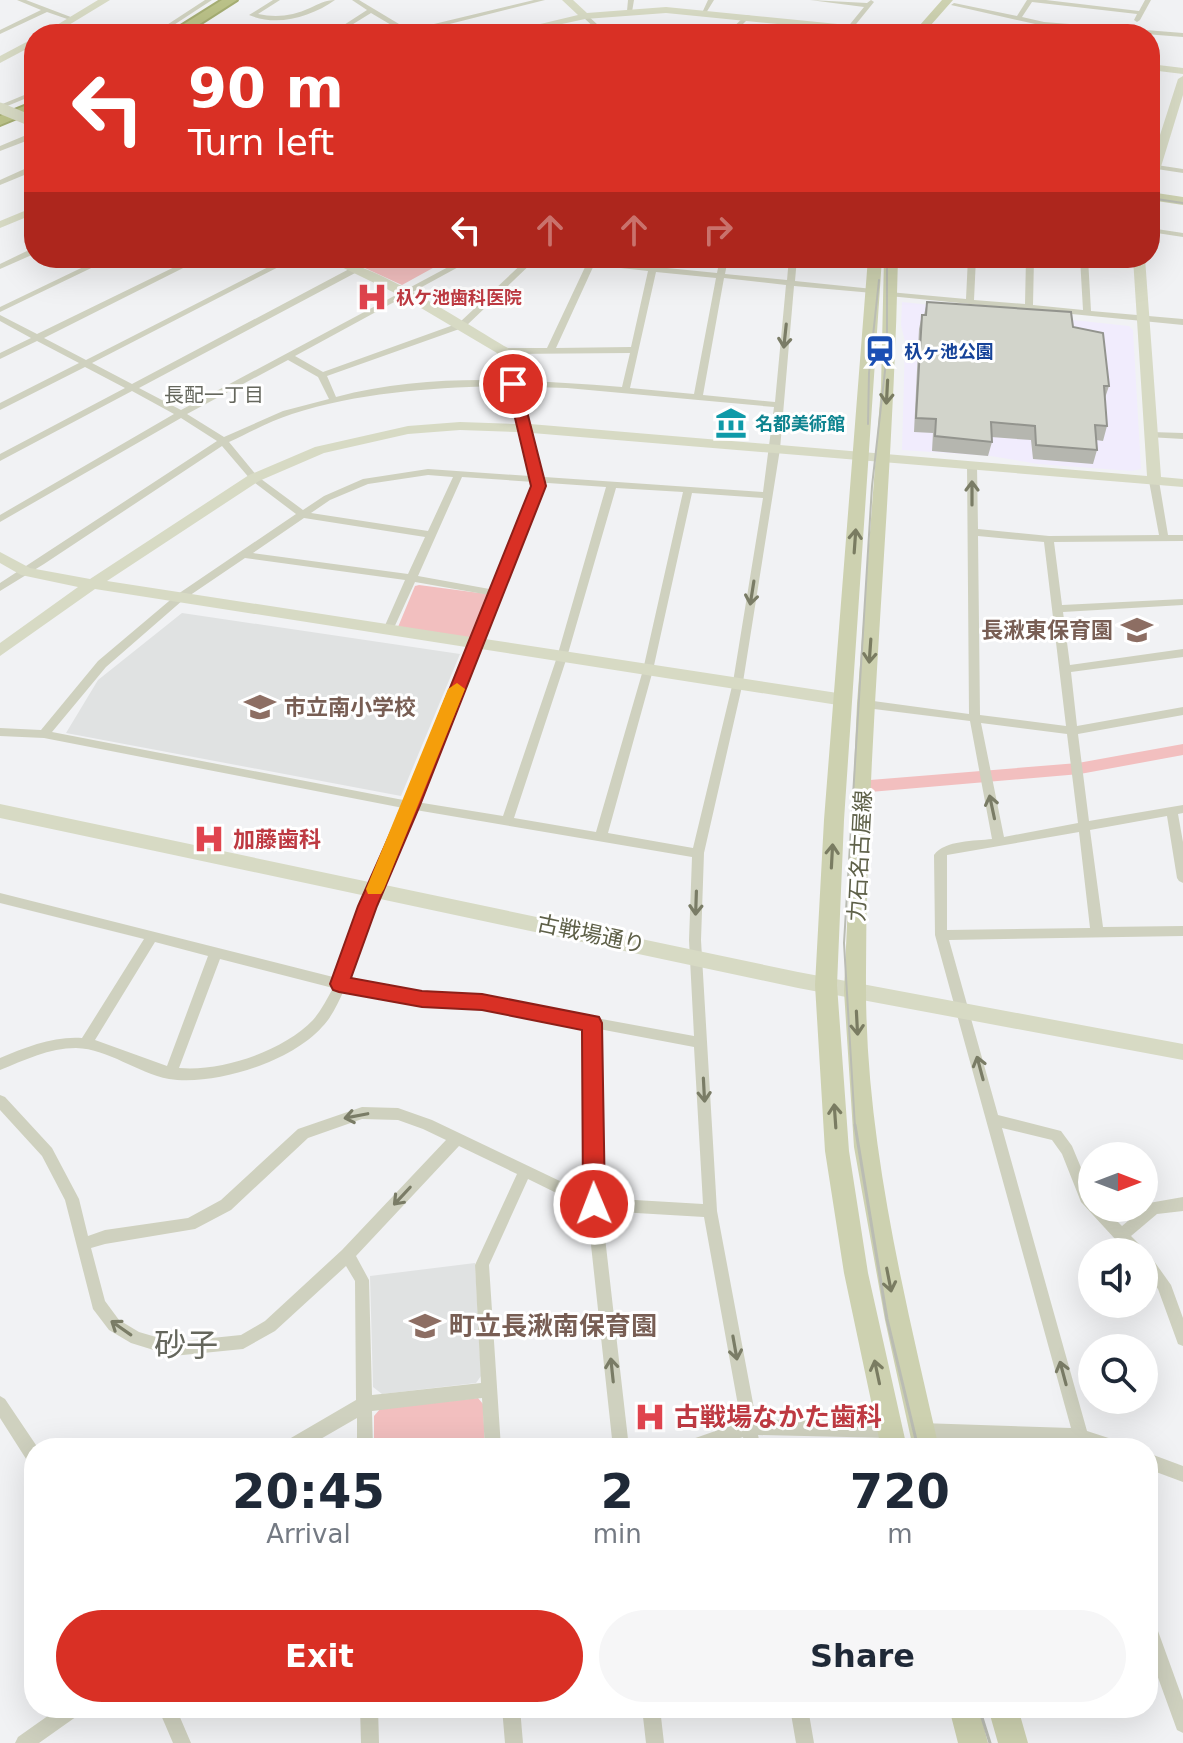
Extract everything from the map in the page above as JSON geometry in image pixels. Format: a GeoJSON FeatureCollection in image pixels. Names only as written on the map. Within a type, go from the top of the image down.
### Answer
{"type":"FeatureCollection","features":[{"type":"Feature","properties":{"kind":"highway"},"geometry":{"type":"LineString","coordinates":[[191,24],[231,0]]}},
{"type":"Feature","properties":{"kind":"highway"},"geometry":{"type":"LineString","coordinates":[[214,24],[253,0]]}},
{"type":"Feature","properties":{"kind":"highway"},"geometry":{"type":"LineString","coordinates":[[0,121],[24,110]]}},
{"type":"Feature","properties":{"kind":"highway"},"geometry":{"type":"LineString","coordinates":[[0,133],[24,124]]}},
{"type":"Feature","properties":{"kind":"main road"},"geometry":{"type":"LineString","coordinates":[[929,24],[954,2]]}},
{"type":"Feature","properties":{"kind":"main road"},"geometry":{"type":"LineString","coordinates":[[937,24],[954,2]]}},
{"type":"Feature","properties":{"kind":"main road"},"geometry":{"type":"LineString","coordinates":[[1160,198],[1183,201]]}},
{"type":"Feature","properties":{"kind":"main road","name":"力石名古屋線"},"geometry":{"type":"LineString","coordinates":[[877,268],[881,292],[883,458],[866,704],[855,991],[866,1147],[888,1276],[924,1438]]}},
{"type":"Feature","properties":{"kind":"main road","name":"力石名古屋線"},"geometry":{"type":"LineString","coordinates":[[888,268],[881,292],[861,456],[826,985],[837,1151],[856,1273],[892,1438]]}},
{"type":"Feature","properties":{"kind":"main road"},"geometry":{"type":"LineString","coordinates":[[967,1718],[973,1743]]}},
{"type":"Feature","properties":{"kind":"main road"},"geometry":{"type":"LineString","coordinates":[[1006,1718],[1013,1743]]}},
{"type":"Feature","properties":{"kind":"street"},"geometry":{"type":"LineString","coordinates":[[20,0],[73,19]]}},
{"type":"Feature","properties":{"kind":"street"},"geometry":{"type":"LineString","coordinates":[[64,24],[105,0]]}},
{"type":"Feature","properties":{"kind":"street"},"geometry":{"type":"LineString","coordinates":[[172,24],[209,0]]}},
{"type":"Feature","properties":{"kind":"street"},"geometry":{"type":"LineString","coordinates":[[277,0],[252,15],[270,20],[297,18],[332,0]]}},
{"type":"Feature","properties":{"kind":"street"},"geometry":{"type":"LineString","coordinates":[[355,0],[392,24]]}},
{"type":"Feature","properties":{"kind":"street"},"geometry":{"type":"LineString","coordinates":[[438,24],[542,0]]}},
{"type":"Feature","properties":{"kind":"street"},"geometry":{"type":"LineString","coordinates":[[567,0],[594,24]]}},
{"type":"Feature","properties":{"kind":"street"},"geometry":{"type":"LineString","coordinates":[[704,12],[711,0]]}},
{"type":"Feature","properties":{"kind":"street"},"geometry":{"type":"LineString","coordinates":[[813,0],[870,3]]}},
{"type":"Feature","properties":{"kind":"street"},"geometry":{"type":"LineString","coordinates":[[1018,19],[1030,0],[1090,2],[1141,13]]}},
{"type":"Feature","properties":{"kind":"street"},"geometry":{"type":"LineString","coordinates":[[1135,24],[1148,0]]}},
{"type":"Feature","properties":{"kind":"street"},"geometry":{"type":"LineString","coordinates":[[954,2],[1018,19],[1061,24]]}},
{"type":"Feature","properties":{"kind":"street"},"geometry":{"type":"LineString","coordinates":[[852,24],[870,3]]}},
{"type":"Feature","properties":{"kind":"street"},"geometry":{"type":"LineString","coordinates":[[549,24],[631,6],[805,24]]}},
{"type":"Feature","properties":{"kind":"street"},"geometry":{"type":"LineString","coordinates":[[740,24],[758,6]]}},
{"type":"Feature","properties":{"kind":"street"},"geometry":{"type":"LineString","coordinates":[[0,32],[45,10]]}},
{"type":"Feature","properties":{"kind":"street"},"geometry":{"type":"LineString","coordinates":[[349,24],[371,10]]}},
{"type":"Feature","properties":{"kind":"street"},"geometry":{"type":"LineString","coordinates":[[1160,34],[1183,35]]}},
{"type":"Feature","properties":{"kind":"street"},"geometry":{"type":"LineString","coordinates":[[0,60],[24,47]]}},
{"type":"Feature","properties":{"kind":"street"},"geometry":{"type":"LineString","coordinates":[[1160,68],[1183,71]]}},
{"type":"Feature","properties":{"kind":"street"},"geometry":{"type":"LineString","coordinates":[[1160,145],[1183,79]]}},
{"type":"Feature","properties":{"kind":"street"},"geometry":{"type":"LineString","coordinates":[[0,107],[24,97]]}},
{"type":"Feature","properties":{"kind":"street"},"geometry":{"type":"LineString","coordinates":[[0,107],[24,116]]}},
{"type":"Feature","properties":{"kind":"street"},"geometry":{"type":"LineString","coordinates":[[0,149],[24,139]]}},
{"type":"Feature","properties":{"kind":"street"},"geometry":{"type":"LineString","coordinates":[[1160,167],[1183,171]]}},
{"type":"Feature","properties":{"kind":"street"},"geometry":{"type":"LineString","coordinates":[[0,183],[24,172]]}},
{"type":"Feature","properties":{"kind":"street"},"geometry":{"type":"LineString","coordinates":[[0,225],[24,214]]}},
{"type":"Feature","properties":{"kind":"street"},"geometry":{"type":"LineString","coordinates":[[1160,232],[1183,235]]}},
{"type":"Feature","properties":{"kind":"street"},"geometry":{"type":"LineString","coordinates":[[0,267],[24,256]]}},
{"type":"Feature","properties":{"kind":"street"},"geometry":{"type":"LineString","coordinates":[[0,310],[87,268]]}},
{"type":"Feature","properties":{"kind":"street"},"geometry":{"type":"LineString","coordinates":[[0,356],[179,268]]}},
{"type":"Feature","properties":{"kind":"street"},"geometry":{"type":"LineString","coordinates":[[0,407],[272,268]]}},
{"type":"Feature","properties":{"kind":"street"},"geometry":{"type":"LineString","coordinates":[[350,268],[403,292],[503,351],[633,350]]}},
{"type":"Feature","properties":{"kind":"street"},"geometry":{"type":"LineString","coordinates":[[0,519],[181,414],[451,268]]}},
{"type":"Feature","properties":{"kind":"street"},"geometry":{"type":"LineString","coordinates":[[322,375],[462,325],[522,268]]}},
{"type":"Feature","properties":{"kind":"street"},"geometry":{"type":"LineString","coordinates":[[551,349],[588,268]]}},
{"type":"Feature","properties":{"kind":"street"},"geometry":{"type":"LineString","coordinates":[[625,392],[652,268]]}},
{"type":"Feature","properties":{"kind":"street"},"geometry":{"type":"LineString","coordinates":[[681,268],[970,302],[1183,322]]}},
{"type":"Feature","properties":{"kind":"street"},"geometry":{"type":"LineString","coordinates":[[698,398],[722,268]]}},
{"type":"Feature","properties":{"kind":"street"},"geometry":{"type":"LineString","coordinates":[[751,1438],[710,1211],[696,957],[698,853],[738,682],[775,449],[792,268]]}},
{"type":"Feature","properties":{"kind":"street"},"geometry":{"type":"LineString","coordinates":[[970,302],[972,268]]}},
{"type":"Feature","properties":{"kind":"street"},"geometry":{"type":"LineString","coordinates":[[1029,308],[1030,268]]}},
{"type":"Feature","properties":{"kind":"street"},"geometry":{"type":"LineString","coordinates":[[1085,268],[1087,314]]}},
{"type":"Feature","properties":{"kind":"street"},"geometry":{"type":"LineString","coordinates":[[1140,268],[1154,481],[1164,538]]}},
{"type":"Feature","properties":{"kind":"street"},"geometry":{"type":"LineString","coordinates":[[0,458],[354,270]]}},
{"type":"Feature","properties":{"kind":"street"},"geometry":{"type":"LineString","coordinates":[[0,318],[181,414],[223,441],[254,478],[303,515],[431,535]]}},
{"type":"Feature","properties":{"kind":"street"},"geometry":{"type":"LineString","coordinates":[[0,1064],[16,1056],[54,1046],[86,1043],[171,1073],[240,1067],[280,1052],[318,1023],[339,984],[539,486],[503,351]]}},
{"type":"Feature","properties":{"kind":"street"},"geometry":{"type":"LineString","coordinates":[[288,356],[322,375],[334,401]]}},
{"type":"Feature","properties":{"kind":"street"},"geometry":{"type":"LineString","coordinates":[[0,588],[223,441],[277,416],[334,401],[384,390],[452,383],[513,384],[777,405]]}},
{"type":"Feature","properties":{"kind":"street"},"geometry":{"type":"LineString","coordinates":[[0,651],[94,584],[254,478],[320,450],[408,430],[460,426],[525,428],[1183,483]]}},
{"type":"Feature","properties":{"kind":"street"},"geometry":{"type":"LineString","coordinates":[[1151,435],[1183,436]]}},
{"type":"Feature","properties":{"kind":"street"},"geometry":{"type":"LineString","coordinates":[[972,465],[975,719],[999,842]]}},
{"type":"Feature","properties":{"kind":"street"},"geometry":{"type":"LineString","coordinates":[[44,734],[102,664],[179,598],[247,555],[327,498],[366,481],[404,474],[459,473],[767,495]]}},
{"type":"Feature","properties":{"kind":"street"},"geometry":{"type":"LineString","coordinates":[[388,630],[459,473]]}},
{"type":"Feature","properties":{"kind":"street"},"geometry":{"type":"LineString","coordinates":[[508,819],[562,657],[612,484]]}},
{"type":"Feature","properties":{"kind":"street"},"geometry":{"type":"LineString","coordinates":[[601,836],[648,670],[688,490]]}},
{"type":"Feature","properties":{"kind":"street"},"geometry":{"type":"LineString","coordinates":[[972,532],[1049,539],[1183,538]]}},
{"type":"Feature","properties":{"kind":"street"},"geometry":{"type":"LineString","coordinates":[[1049,539],[1097,932]]}},
{"type":"Feature","properties":{"kind":"street"},"geometry":{"type":"LineString","coordinates":[[247,555],[495,593]]}},
{"type":"Feature","properties":{"kind":"street"},"geometry":{"type":"LineString","coordinates":[[0,557],[26,572],[94,584],[844,700]]}},
{"type":"Feature","properties":{"kind":"street"},"geometry":{"type":"LineString","coordinates":[[1058,609],[1183,602]]}},
{"type":"Feature","properties":{"kind":"street"},"geometry":{"type":"LineString","coordinates":[[1066,669],[1183,653]]}},
{"type":"Feature","properties":{"kind":"street"},"geometry":{"type":"LineString","coordinates":[[866,704],[1074,731],[1183,711]]}},
{"type":"Feature","properties":{"kind":"street"},"geometry":{"type":"LineString","coordinates":[[0,732],[44,734],[411,805],[698,853]]}},
{"type":"Feature","properties":{"kind":"street"},"geometry":{"type":"LineString","coordinates":[[1081,1438],[969,1027],[960,1010],[958,986],[941,935],[940,855],[944,851],[1177,810],[1183,878]]}},
{"type":"Feature","properties":{"kind":"street","name":"古戦場通り"},"geometry":{"type":"LineString","coordinates":[[0,811],[855,991],[1183,1052]]}},
{"type":"Feature","properties":{"kind":"street"},"geometry":{"type":"LineString","coordinates":[[2,901],[339,984],[422,999],[482,1002],[702,1043]]}},
{"type":"Feature","properties":{"kind":"street"},"geometry":{"type":"LineString","coordinates":[[941,935],[1183,931]]}},
{"type":"Feature","properties":{"kind":"street"},"geometry":{"type":"LineString","coordinates":[[86,1043],[152,937]]}},
{"type":"Feature","properties":{"kind":"street"},"geometry":{"type":"LineString","coordinates":[[171,1073],[215,954]]}},
{"type":"Feature","properties":{"kind":"street"},"geometry":{"type":"LineString","coordinates":[[592,1023],[594,1204],[620,1438]]}},
{"type":"Feature","properties":{"kind":"street"},"geometry":{"type":"LineString","coordinates":[[0,1101],[47,1152],[72,1199],[98,1304],[114,1325],[136,1338],[173,1349],[243,1342],[270,1326],[347,1255],[456,1139]]}},
{"type":"Feature","properties":{"kind":"street"},"geometry":{"type":"LineString","coordinates":[[84,1244],[105,1237],[190,1224],[226,1205],[303,1133],[362,1113],[398,1114],[427,1124],[594,1204],[710,1211]]}},
{"type":"Feature","properties":{"kind":"street"},"geometry":{"type":"LineString","coordinates":[[994,1120],[1056,1135],[1063,1141],[1078,1183]]}},
{"type":"Feature","properties":{"kind":"street"},"geometry":{"type":"LineString","coordinates":[[492,1438],[482,1265],[525,1171]]}},
{"type":"Feature","properties":{"kind":"street"},"geometry":{"type":"LineString","coordinates":[[1122,1235],[1154,1208],[1183,1204]]}},
{"type":"Feature","properties":{"kind":"street"},"geometry":{"type":"LineString","coordinates":[[1109,1222],[1125,1238]]}},
{"type":"Feature","properties":{"kind":"street"},"geometry":{"type":"LineString","coordinates":[[347,1255],[362,1280],[365,1438]]}},
{"type":"Feature","properties":{"kind":"street"},"geometry":{"type":"LineString","coordinates":[[1158,1277],[1164,1285],[1183,1339]]}},
{"type":"Feature","properties":{"kind":"street"},"geometry":{"type":"LineString","coordinates":[[307,1438],[365,1404],[488,1390]]}},
{"type":"Feature","properties":{"kind":"street"},"geometry":{"type":"LineString","coordinates":[[0,1404],[24,1441]]}},
{"type":"Feature","properties":{"kind":"street"},"geometry":{"type":"LineString","coordinates":[[718,1438],[749,1427],[880,1438]]}},
{"type":"Feature","properties":{"kind":"street"},"geometry":{"type":"LineString","coordinates":[[1158,1465],[1183,1474]]}},
{"type":"Feature","properties":{"kind":"street"},"geometry":{"type":"LineString","coordinates":[[1158,1654],[1183,1724]]}},
{"type":"Feature","properties":{"kind":"street"},"geometry":{"type":"LineString","coordinates":[[24,1743],[60,1718]]}},
{"type":"Feature","properties":{"kind":"street"},"geometry":{"type":"LineString","coordinates":[[171,1718],[182,1743]]}},
{"type":"Feature","properties":{"kind":"street"},"geometry":{"type":"LineString","coordinates":[[369,1718],[370,1743]]}},
{"type":"Feature","properties":{"kind":"street"},"geometry":{"type":"LineString","coordinates":[[512,1718],[514,1743]]}},
{"type":"Feature","properties":{"kind":"street"},"geometry":{"type":"LineString","coordinates":[[652,1718],[655,1743]]}},
{"type":"Feature","properties":{"kind":"street"},"geometry":{"type":"LineString","coordinates":[[801,1718],[805,1743]]}},
{"type":"Feature","properties":{"kind":"shaded area"},"geometry":{"type":"Polygon","coordinates":[[[365,268],[433,268],[402,285],[365,268]]]}},
{"type":"Feature","properties":{"kind":"shaded area"},"geometry":{"type":"Polygon","coordinates":[[[902,302],[1129,326],[1133,330],[1141,469],[1132,471],[1038,464],[991,456],[902,450],[905,342],[901,325],[902,302]]]}},
{"type":"Feature","properties":{"kind":"shaded area"},"geometry":{"type":"Polygon","coordinates":[[[415,586],[487,594],[489,596],[475,636],[467,638],[398,627],[415,586]]]}},
{"type":"Feature","properties":{"kind":"shaded area","name":"市立南小学校"},"geometry":{"type":"Polygon","coordinates":[[[182,613],[460,654],[401,796],[66,733],[98,680],[182,613]]]}},
{"type":"Feature","properties":{"kind":"shaded area"},"geometry":{"type":"Polygon","coordinates":[[[1183,744],[1183,755],[1080,774],[870,792],[870,780],[1078,763],[1183,744]]]}},
{"type":"Feature","properties":{"kind":"shaded area","name":"町立長湫南保育園"},"geometry":{"type":"Polygon","coordinates":[[[475,1263],[481,1376],[476,1383],[382,1394],[373,1387],[370,1276],[475,1263]]]}},
{"type":"Feature","properties":{"kind":"shaded area"},"geometry":{"type":"Polygon","coordinates":[[[478,1398],[483,1404],[485,1438],[374,1438],[374,1416],[380,1409],[478,1398]]]}},
{"type":"Feature","properties":{"kind":"building"},"geometry":{"type":"Polygon","coordinates":[[[927,302],[1071,312],[1073,327],[1103,333],[1109,386],[1104,386],[1107,426],[1095,425],[1097,450],[1036,445],[1035,426],[991,422],[992,442],[935,436],[936,419],[916,418],[922,315],[926,315],[927,302]]]}},
{"type":"Feature","properties":{"kind":"tram line"},"geometry":{"type":"LineString","coordinates":[[1160,200],[1183,203]]}},
{"type":"Feature","properties":{"kind":"tram line"},"geometry":{"type":"LineString","coordinates":[[855,1127],[844,943],[872,486],[887,353],[887,268]]}},
{"type":"Feature","properties":{"kind":"tram line"},"geometry":{"type":"LineString","coordinates":[[868,424],[869,373],[879,280]]}},
{"type":"Feature","properties":{"kind":"tram line"},"geometry":{"type":"LineString","coordinates":[[855,1125],[887,1319],[916,1438]]}},
{"type":"Feature","properties":{"kind":"tram line"},"geometry":{"type":"LineString","coordinates":[[982,1718],[990,1743]]}},
{"type":"Feature","properties":{"kind":"slow traffic"},"geometry":{"type":"LineString","coordinates":[[375,889],[457,689]]}},
{"type":"Feature","properties":{"kind":"place","name":"杁ケ池歯科医院"},"geometry":{"type":"Point","coordinates":[372,297]}},
{"type":"Feature","properties":{"kind":"place","name":"杁ヶ池公園"},"geometry":{"type":"Point","coordinates":[880,351]}},
{"type":"Feature","properties":{"kind":"place","name":"名都美術館"},"geometry":{"type":"Point","coordinates":[731,423]}},
{"type":"Feature","properties":{"kind":"place","name":"長湫東保育園"},"geometry":{"type":"Point","coordinates":[1137,630]}},
{"type":"Feature","properties":{"kind":"place","name":"市立南小学校"},"geometry":{"type":"Point","coordinates":[260,707]}},
{"type":"Feature","properties":{"kind":"place","name":"加藤歯科"},"geometry":{"type":"Point","coordinates":[209,839]}},
{"type":"Feature","properties":{"kind":"place","name":"町立長湫南保育園"},"geometry":{"type":"Point","coordinates":[425,1326]}},
{"type":"Feature","properties":{"kind":"place","name":"古戦場なかた歯科"},"geometry":{"type":"Point","coordinates":[650,1417]}},
{"type":"Feature","properties":{"kind":"district","name":"長配一丁目"},"geometry":{"type":"Point","coordinates":[214,395]}},
{"type":"Feature","properties":{"kind":"district","name":"砂子"},"geometry":{"type":"Point","coordinates":[186,1345]}},
{"type":"Feature","properties":{"kind":"route"},"geometry":{"type":"LineString","coordinates":[[513,384],[539,486],[411,805],[367,906],[339,984],[422,999],[482,1002],[592,1023],[594,1204]]}}]}
